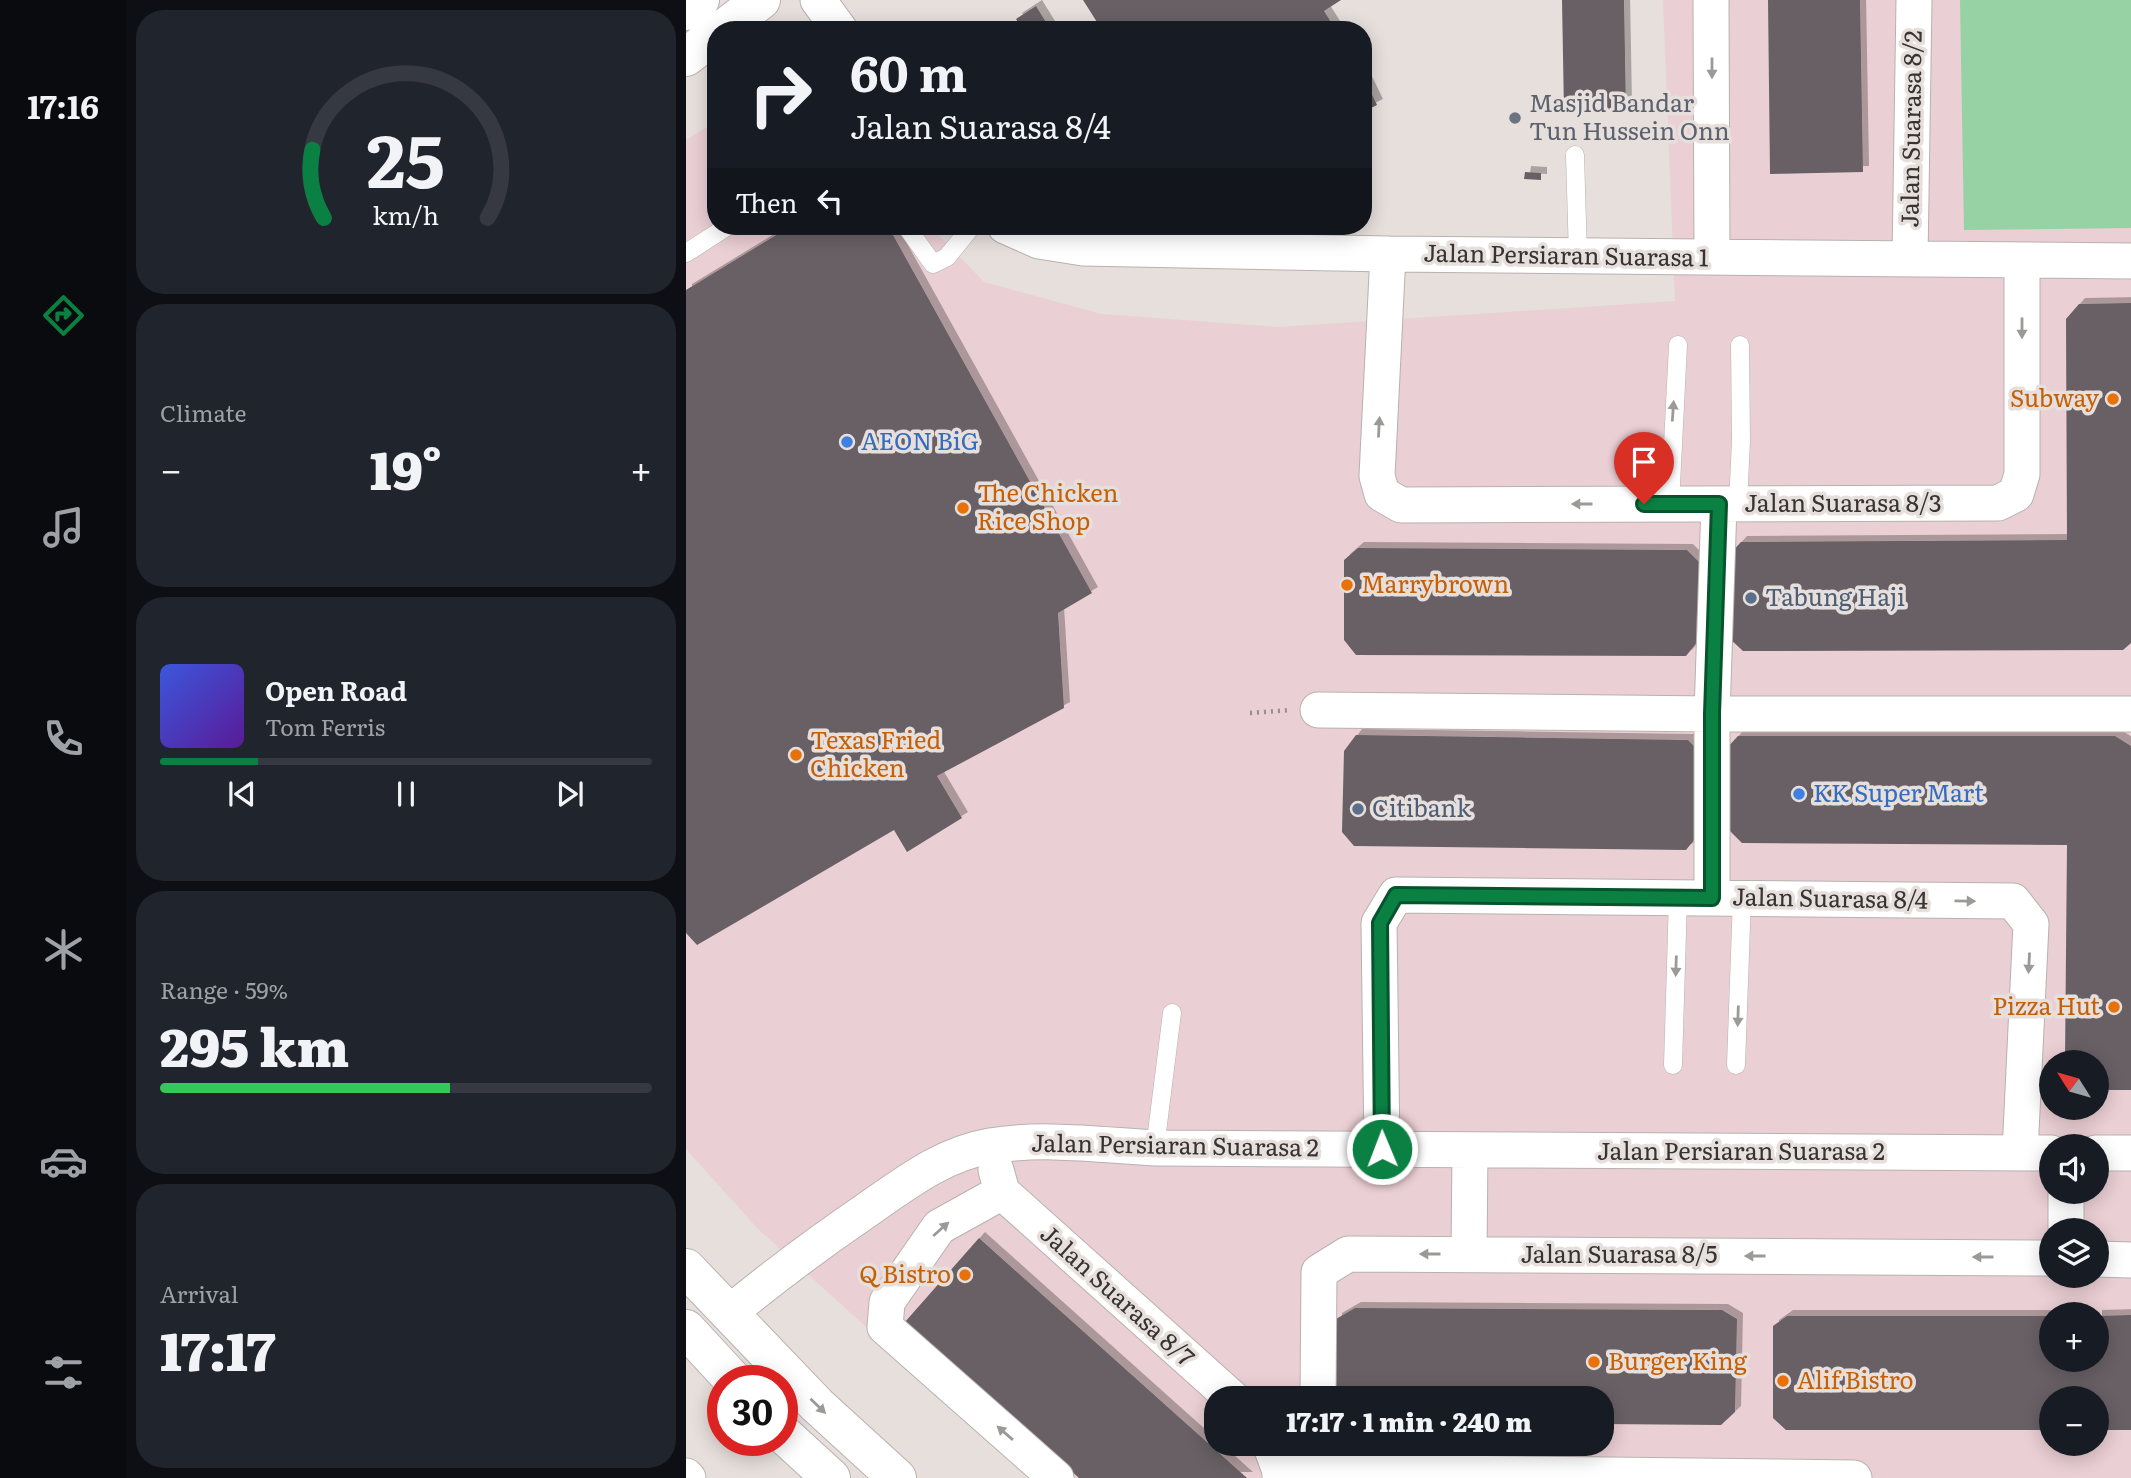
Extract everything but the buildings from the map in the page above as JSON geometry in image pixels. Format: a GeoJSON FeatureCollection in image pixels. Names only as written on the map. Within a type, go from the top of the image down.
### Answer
{"type":"FeatureCollection","features":[{"type":"Feature","properties":{"kind":"main road"},"geometry":{"type":"LineString","coordinates":[[686,10],[700,0]]}},
{"type":"Feature","properties":{"kind":"main road"},"geometry":{"type":"LineString","coordinates":[[734,21],[761,0]]}},
{"type":"Feature","properties":{"kind":"main road"},"geometry":{"type":"LineString","coordinates":[[686,57],[707,41]]}},
{"type":"Feature","properties":{"kind":"main road"},"geometry":{"type":"LineString","coordinates":[[686,1268],[817,1405],[897,1478]]}},
{"type":"Feature","properties":{"kind":"main road"},"geometry":{"type":"LineString","coordinates":[[686,1329],[719,1365]]}},
{"type":"Feature","properties":{"kind":"main road"},"geometry":{"type":"LineString","coordinates":[[798,1448],[831,1478]]}},
{"type":"Feature","properties":{"kind":"street"},"geometry":{"type":"LineString","coordinates":[[818,0],[833,21]]}},
{"type":"Feature","properties":{"kind":"street"},"geometry":{"type":"LineString","coordinates":[[1711,0],[1712,257]]}},
{"type":"Feature","properties":{"kind":"street","name":"Jalan Suarasa 8/2"},"geometry":{"type":"LineString","coordinates":[[1910,259],[1914,0]]}},
{"type":"Feature","properties":{"kind":"street","name":"Jalan Persiaran Suarasa 1"},"geometry":{"type":"LineString","coordinates":[[1025,235],[1039,241],[1083,248],[1212,238],[1388,254],[2131,261]]}},
{"type":"Feature","properties":{"kind":"street","name":"Jalan Suarasa 8/3"},"geometry":{"type":"LineString","coordinates":[[1388,254],[1377,476],[1382,494],[1401,505],[1998,503],[2016,494],[2022,474],[2022,260]]}},
{"type":"Feature","properties":{"kind":"street"},"geometry":{"type":"LineString","coordinates":[[1711,898],[1712,714],[1728,504]]}},
{"type":"Feature","properties":{"kind":"street"},"geometry":{"type":"LineString","coordinates":[[1306,710],[1712,714],[2131,713]]}},
{"type":"Feature","properties":{"kind":"street","name":"Jalan Suarasa 8/4"},"geometry":{"type":"LineString","coordinates":[[1382,1149],[1380,923],[1396,895],[2013,901],[2031,924],[2035,1153]]}},
{"type":"Feature","properties":{"kind":"street","name":"Jalan Persiaran Suarasa 2"},"geometry":{"type":"LineString","coordinates":[[728,1314],[795,1259],[920,1173],[958,1154],[989,1146],[1027,1142],[1154,1148],[2035,1153]]}},
{"type":"Feature","properties":{"kind":"street"},"geometry":{"type":"LineString","coordinates":[[989,1146],[1002,1192],[939,1227],[887,1303],[885,1327],[1056,1478]]}},
{"type":"Feature","properties":{"kind":"street"},"geometry":{"type":"LineString","coordinates":[[1469,1150],[1469,1254]]}},
{"type":"Feature","properties":{"kind":"street"},"geometry":{"type":"LineString","coordinates":[[2109,1153],[2131,1153]]}},
{"type":"Feature","properties":{"kind":"street","name":"Jalan Suarasa 8/7"},"geometry":{"type":"LineString","coordinates":[[1002,1192],[1219,1386]]}},
{"type":"Feature","properties":{"kind":"street","name":"Jalan Suarasa 8/5"},"geometry":{"type":"LineString","coordinates":[[1318,1386],[1319,1272],[1348,1254],[2039,1258]]}},
{"type":"Feature","properties":{"kind":"street"},"geometry":{"type":"LineString","coordinates":[[2109,1259],[2131,1260]]}},
{"type":"Feature","properties":{"kind":"street"},"geometry":{"type":"LineString","coordinates":[[1277,1464],[1854,1478]]}},
{"type":"Feature","properties":{"kind":"lane"},"geometry":{"type":"LineString","coordinates":[[1574,155],[1578,256]]}},
{"type":"Feature","properties":{"kind":"lane"},"geometry":{"type":"LineString","coordinates":[[686,253],[714,235]]}},
{"type":"Feature","properties":{"kind":"lane"},"geometry":{"type":"LineString","coordinates":[[912,235],[933,264],[947,257],[965,235]]}},
{"type":"Feature","properties":{"kind":"lane"},"geometry":{"type":"LineString","coordinates":[[1670,504],[1678,345]]}},
{"type":"Feature","properties":{"kind":"lane"},"geometry":{"type":"LineString","coordinates":[[1728,504],[1741,440],[1740,345]]}},
{"type":"Feature","properties":{"kind":"lane"},"geometry":{"type":"LineString","coordinates":[[1673,1065],[1711,898]]}},
{"type":"Feature","properties":{"kind":"lane"},"geometry":{"type":"LineString","coordinates":[[1711,898],[1737,1065]]}},
{"type":"Feature","properties":{"kind":"lane"},"geometry":{"type":"LineString","coordinates":[[1154,1148],[1172,1013]]}},
{"type":"Feature","properties":{"kind":"path"},"geometry":{"type":"LineString","coordinates":[[1250,713],[1306,710]]}},
{"type":"Feature","properties":{"kind":"shaded area"},"geometry":{"type":"Polygon","coordinates":[[[1663,0],[1967,0],[2131,222],[2131,1478],[1033,1478],[758,1229],[686,1149],[686,140],[707,127],[707,235],[939,235],[984,282],[1101,314],[1278,327],[1675,301],[1663,0]]]}},
{"type":"Feature","properties":{"kind":"green space"},"geometry":{"type":"Polygon","coordinates":[[[1960,0],[2131,0],[2131,228],[1964,230],[1960,0]]]}},
{"type":"Feature","properties":{"kind":"place","name":"Masjid Bandar Tun Hussein Onn"},"geometry":{"type":"Point","coordinates":[1515,118]}},
{"type":"Feature","properties":{"kind":"place","name":"Subway"},"geometry":{"type":"Point","coordinates":[2113,399]}},
{"type":"Feature","properties":{"kind":"place","name":"AEON BiG"},"geometry":{"type":"Point","coordinates":[847,442]}},
{"type":"Feature","properties":{"kind":"place","name":"The Chicken Rice Shop"},"geometry":{"type":"Point","coordinates":[963,508]}},
{"type":"Feature","properties":{"kind":"place","name":"Marrybrown"},"geometry":{"type":"Point","coordinates":[1347,585]}},
{"type":"Feature","properties":{"kind":"place","name":"Tabung Haji"},"geometry":{"type":"Point","coordinates":[1751,598]}},
{"type":"Feature","properties":{"kind":"place","name":"Texas Fried Chicken"},"geometry":{"type":"Point","coordinates":[796,755]}},
{"type":"Feature","properties":{"kind":"place","name":"KK Super Mart"},"geometry":{"type":"Point","coordinates":[1799,794]}},
{"type":"Feature","properties":{"kind":"place","name":"Citibank"},"geometry":{"type":"Point","coordinates":[1358,809]}},
{"type":"Feature","properties":{"kind":"place","name":"Pizza Hut"},"geometry":{"type":"Point","coordinates":[2114,1007]}},
{"type":"Feature","properties":{"kind":"place","name":"Q Bistro"},"geometry":{"type":"Point","coordinates":[965,1275]}},
{"type":"Feature","properties":{"kind":"place","name":"Burger King"},"geometry":{"type":"Point","coordinates":[1594,1362]}},
{"type":"Feature","properties":{"kind":"place","name":"Alif Bistro"},"geometry":{"type":"Point","coordinates":[1783,1381]}},
{"type":"Feature","properties":{"kind":"route"},"geometry":{"type":"LineString","coordinates":[[1382,1149],[1380,923],[1396,895],[1712,898],[1712,714],[1719,504],[1644,504]]}}]}
